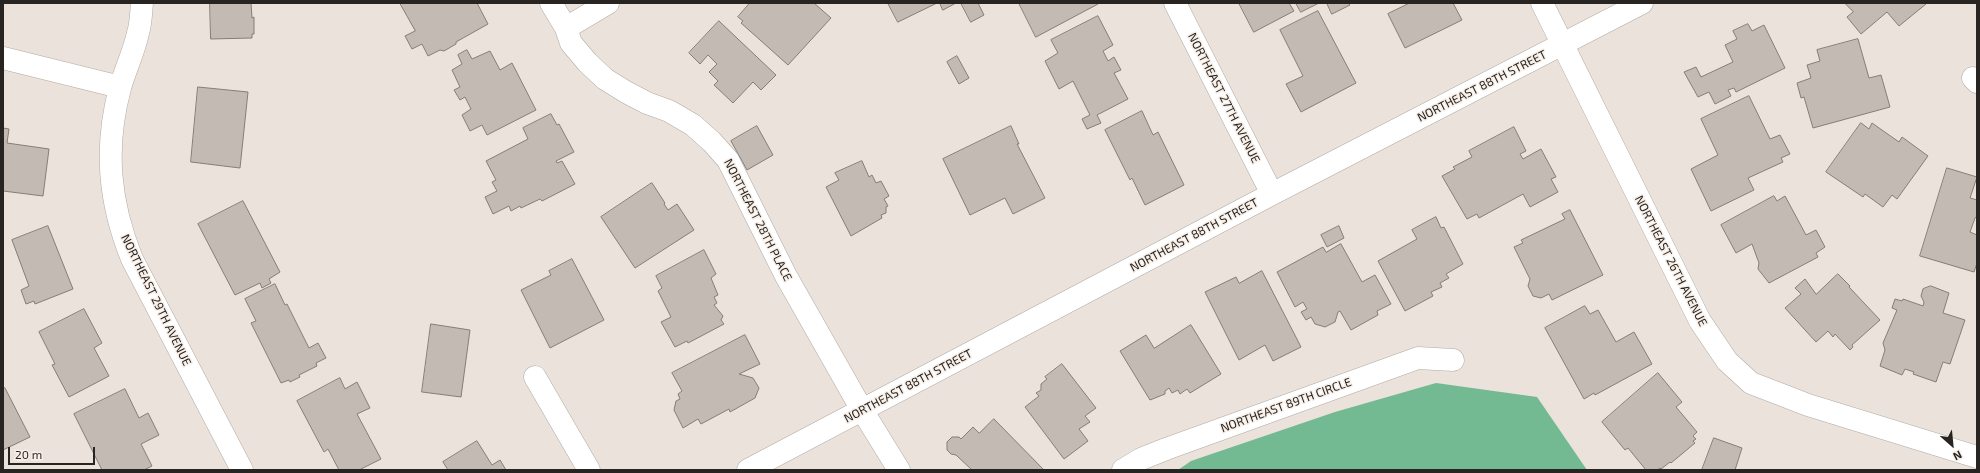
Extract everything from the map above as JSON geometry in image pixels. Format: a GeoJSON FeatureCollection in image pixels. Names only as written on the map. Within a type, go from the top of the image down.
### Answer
{"type":"FeatureCollection","features":[{"type":"Feature","properties":{"kind":"street","name":"NORTHEAST 29TH AVENUE"},"geometry":{"type":"LineString","coordinates":[[142,3],[138,33],[120,87],[111,126],[110,158],[112,183],[122,233],[132,259],[242,470]]}},
{"type":"Feature","properties":{"kind":"street","name":"NORTHEAST 28TH PLACE"},"geometry":{"type":"LineString","coordinates":[[551,3],[566,28],[571,43],[587,62],[605,79],[626,92],[647,103],[669,111],[692,125],[712,142],[728,160],[786,276],[862,410],[899,470]]}},
{"type":"Feature","properties":{"kind":"street"},"geometry":{"type":"LineString","coordinates":[[566,28],[608,3]]}},
{"type":"Feature","properties":{"kind":"street","name":"NORTHEAST 27TH AVENUE"},"geometry":{"type":"LineString","coordinates":[[1176,3],[1272,194]]}},
{"type":"Feature","properties":{"kind":"street","name":"NORTHEAST 26TH AVENUE"},"geometry":{"type":"LineString","coordinates":[[1542,3],[1700,321],[1727,361],[1751,383],[1808,405],[1977,457]]}},
{"type":"Feature","properties":{"kind":"street","name":"NORTHEAST 88TH STREET"},"geometry":{"type":"LineString","coordinates":[[748,470],[1272,194],[1642,3]]}},
{"type":"Feature","properties":{"kind":"street"},"geometry":{"type":"LineString","coordinates":[[3,58],[120,87]]}},
{"type":"Feature","properties":{"kind":"street","name":"NORTHEAST 89TH CIRCLE"},"geometry":{"type":"LineString","coordinates":[[1123,470],[1166,448],[1418,358],[1453,360]]}},
{"type":"Feature","properties":{"kind":"street"},"geometry":{"type":"LineString","coordinates":[[535,377],[589,470]]}},
{"type":"Feature","properties":{"kind":"green space"},"geometry":{"type":"Polygon","coordinates":[[[1436,383],[1537,397],[1587,470],[1178,470],[1191,461],[1335,412],[1436,383]]]}},
{"type":"Feature","properties":{"kind":"building"},"geometry":{"type":"Polygon","coordinates":[[[210,3],[251,3],[252,18],[254,17],[254,34],[252,34],[252,38],[211,39],[210,3]]]}},
{"type":"Feature","properties":{"kind":"building"},"geometry":{"type":"Polygon","coordinates":[[[400,3],[477,3],[488,24],[456,42],[456,44],[444,51],[440,50],[428,56],[422,44],[412,49],[405,36],[415,31],[400,3]]]}},
{"type":"Feature","properties":{"kind":"building"},"geometry":{"type":"Polygon","coordinates":[[[750,3],[814,3],[831,18],[788,65],[741,23],[743,21],[738,17],[750,3]]]}},
{"type":"Feature","properties":{"kind":"building"},"geometry":{"type":"Polygon","coordinates":[[[888,3],[937,3],[898,22],[888,3]]]}},
{"type":"Feature","properties":{"kind":"building"},"geometry":{"type":"Polygon","coordinates":[[[940,3],[956,3],[943,10],[940,3]]]}},
{"type":"Feature","properties":{"kind":"building"},"geometry":{"type":"Polygon","coordinates":[[[961,3],[978,3],[984,15],[971,22],[961,3]]]}},
{"type":"Feature","properties":{"kind":"building"},"geometry":{"type":"Polygon","coordinates":[[[1019,3],[1097,3],[1098,4],[1036,37],[1019,3]]]}},
{"type":"Feature","properties":{"kind":"building"},"geometry":{"type":"Polygon","coordinates":[[[1239,3],[1289,3],[1294,11],[1254,32],[1239,3]]]}},
{"type":"Feature","properties":{"kind":"building"},"geometry":{"type":"Polygon","coordinates":[[[1296,3],[1319,3],[1301,12],[1296,3]]]}},
{"type":"Feature","properties":{"kind":"building"},"geometry":{"type":"Polygon","coordinates":[[[1327,3],[1348,3],[1350,5],[1332,14],[1327,3]]]}},
{"type":"Feature","properties":{"kind":"building"},"geometry":{"type":"Polygon","coordinates":[[[1410,3],[1453,3],[1462,20],[1405,48],[1388,14],[1410,3]]]}},
{"type":"Feature","properties":{"kind":"building"},"geometry":{"type":"Polygon","coordinates":[[[1845,3],[1926,4],[1899,26],[1887,12],[1861,34],[1847,17],[1853,12],[1845,3]]]}},
{"type":"Feature","properties":{"kind":"building"},"geometry":{"type":"Polygon","coordinates":[[[1318,11],[1356,83],[1301,112],[1286,84],[1303,76],[1280,30],[1318,11]]]}},
{"type":"Feature","properties":{"kind":"building"},"geometry":{"type":"Polygon","coordinates":[[[1098,16],[1113,45],[1103,51],[1108,61],[1114,57],[1121,70],[1114,73],[1128,99],[1097,115],[1101,123],[1087,129],[1082,119],[1090,115],[1073,81],[1059,89],[1045,61],[1058,53],[1051,40],[1098,16]]]}},
{"type":"Feature","properties":{"kind":"building"},"geometry":{"type":"Polygon","coordinates":[[[719,21],[776,75],[761,90],[753,82],[733,103],[714,85],[718,81],[709,72],[717,64],[708,55],[700,64],[689,53],[719,21]]]}},
{"type":"Feature","properties":{"kind":"building"},"geometry":{"type":"Polygon","coordinates":[[[1748,24],[1752,31],[1764,25],[1785,68],[1736,92],[1734,88],[1728,90],[1731,96],[1715,104],[1709,92],[1698,97],[1684,72],[1696,67],[1701,77],[1733,62],[1725,45],[1737,39],[1733,31],[1748,24]]]}},
{"type":"Feature","properties":{"kind":"building"},"geometry":{"type":"Polygon","coordinates":[[[1858,39],[1869,78],[1881,75],[1890,107],[1813,128],[1804,97],[1801,98],[1797,83],[1811,78],[1807,65],[1820,61],[1817,50],[1858,39]]]}},
{"type":"Feature","properties":{"kind":"building"},"geometry":{"type":"Polygon","coordinates":[[[467,50],[472,59],[490,51],[500,70],[512,63],[536,110],[487,135],[482,125],[470,131],[462,115],[471,109],[465,97],[460,100],[454,90],[460,87],[452,70],[462,64],[458,55],[467,50]]]}},
{"type":"Feature","properties":{"kind":"building"},"geometry":{"type":"Polygon","coordinates":[[[957,56],[969,78],[959,84],[947,62],[957,56]]]}},
{"type":"Feature","properties":{"kind":"building"},"geometry":{"type":"Polygon","coordinates":[[[198,87],[248,92],[240,168],[191,162],[198,87]]]}},
{"type":"Feature","properties":{"kind":"building"},"geometry":{"type":"Polygon","coordinates":[[[1749,96],[1770,139],[1780,135],[1790,154],[1781,158],[1783,162],[1748,178],[1754,190],[1711,211],[1691,169],[1718,155],[1701,119],[1749,96]]]}},
{"type":"Feature","properties":{"kind":"building"},"geometry":{"type":"Polygon","coordinates":[[[1142,111],[1153,135],[1158,132],[1184,185],[1145,205],[1132,178],[1130,180],[1105,130],[1142,111]]]}},
{"type":"Feature","properties":{"kind":"building"},"geometry":{"type":"Polygon","coordinates":[[[551,114],[557,125],[559,124],[574,152],[556,161],[557,163],[562,161],[575,184],[542,201],[540,199],[511,211],[509,206],[493,214],[485,197],[497,191],[492,182],[496,180],[486,161],[528,139],[523,128],[551,114]]]}},
{"type":"Feature","properties":{"kind":"building"},"geometry":{"type":"Polygon","coordinates":[[[1861,123],[1869,129],[1872,123],[1899,142],[1902,137],[1928,156],[1897,199],[1892,195],[1883,207],[1865,194],[1863,197],[1826,172],[1861,123]]]}},
{"type":"Feature","properties":{"kind":"building"},"geometry":{"type":"Polygon","coordinates":[[[757,126],[773,155],[747,170],[731,141],[757,126]]]}},
{"type":"Feature","properties":{"kind":"building"},"geometry":{"type":"Polygon","coordinates":[[[1011,126],[1019,144],[1017,144],[1045,198],[1013,214],[1005,198],[970,215],[943,159],[1011,126]]]}},
{"type":"Feature","properties":{"kind":"building"},"geometry":{"type":"Polygon","coordinates":[[[1514,127],[1526,151],[1520,154],[1523,159],[1541,149],[1556,177],[1551,179],[1558,192],[1530,207],[1523,194],[1479,218],[1477,214],[1467,219],[1442,176],[1455,169],[1453,167],[1472,157],[1469,151],[1514,127]]]}},
{"type":"Feature","properties":{"kind":"building"},"geometry":{"type":"Polygon","coordinates":[[[3,128],[9,129],[7,143],[49,149],[43,196],[3,191],[3,128]]]}},
{"type":"Feature","properties":{"kind":"building"},"geometry":{"type":"Polygon","coordinates":[[[862,161],[869,177],[872,175],[876,183],[881,181],[889,196],[884,199],[888,206],[886,207],[886,213],[881,215],[882,218],[851,236],[826,187],[839,180],[835,173],[862,161]]]}},
{"type":"Feature","properties":{"kind":"building"},"geometry":{"type":"Polygon","coordinates":[[[1947,168],[1977,177],[1970,198],[1977,200],[1977,216],[1970,232],[1977,235],[1977,263],[1974,272],[1920,256],[1947,168]]]}},
{"type":"Feature","properties":{"kind":"building"},"geometry":{"type":"Polygon","coordinates":[[[652,183],[668,210],[677,204],[694,230],[635,268],[601,217],[652,183]]]}},
{"type":"Feature","properties":{"kind":"building"},"geometry":{"type":"Polygon","coordinates":[[[1774,196],[1777,201],[1785,196],[1806,235],[1816,230],[1825,247],[1816,253],[1818,257],[1769,283],[1758,269],[1759,263],[1752,244],[1736,253],[1721,225],[1774,196]]]}},
{"type":"Feature","properties":{"kind":"building"},"geometry":{"type":"Polygon","coordinates":[[[243,201],[280,272],[269,279],[271,283],[262,288],[260,283],[235,295],[198,224],[243,201]]]}},
{"type":"Feature","properties":{"kind":"building"},"geometry":{"type":"Polygon","coordinates":[[[1570,210],[1603,275],[1552,300],[1549,294],[1541,298],[1533,296],[1528,286],[1530,279],[1514,247],[1523,243],[1521,240],[1565,219],[1562,214],[1570,210]]]}},
{"type":"Feature","properties":{"kind":"building"},"geometry":{"type":"Polygon","coordinates":[[[1436,217],[1441,228],[1444,227],[1463,264],[1446,274],[1449,278],[1440,283],[1442,287],[1431,292],[1433,296],[1405,311],[1378,261],[1417,239],[1412,230],[1436,217]]]}},
{"type":"Feature","properties":{"kind":"building"},"geometry":{"type":"Polygon","coordinates":[[[48,226],[73,289],[35,304],[34,301],[26,304],[21,290],[29,286],[12,240],[48,226]]]}},
{"type":"Feature","properties":{"kind":"building"},"geometry":{"type":"Polygon","coordinates":[[[1339,226],[1344,238],[1327,247],[1321,235],[1339,226]]]}},
{"type":"Feature","properties":{"kind":"building"},"geometry":{"type":"Polygon","coordinates":[[[1341,244],[1362,282],[1375,275],[1391,304],[1377,311],[1378,315],[1351,330],[1340,311],[1338,312],[1335,322],[1325,327],[1315,324],[1311,317],[1306,320],[1301,312],[1307,309],[1303,302],[1295,307],[1277,272],[1323,247],[1326,252],[1341,244]]]}},
{"type":"Feature","properties":{"kind":"building"},"geometry":{"type":"Polygon","coordinates":[[[704,250],[716,274],[711,278],[718,295],[714,297],[717,303],[714,305],[723,316],[721,320],[724,324],[688,343],[687,341],[675,347],[661,322],[671,317],[658,291],[662,288],[656,276],[704,250]]]}},
{"type":"Feature","properties":{"kind":"building"},"geometry":{"type":"Polygon","coordinates":[[[572,259],[604,320],[550,348],[521,290],[551,275],[549,271],[572,259]]]}},
{"type":"Feature","properties":{"kind":"building"},"geometry":{"type":"Polygon","coordinates":[[[1262,271],[1301,347],[1273,361],[1265,345],[1239,360],[1205,292],[1236,277],[1239,283],[1262,271]]]}},
{"type":"Feature","properties":{"kind":"building"},"geometry":{"type":"Polygon","coordinates":[[[1838,274],[1880,320],[1852,345],[1853,347],[1850,350],[1835,334],[1833,337],[1828,331],[1816,342],[1785,308],[1801,294],[1795,288],[1805,279],[1816,294],[1838,274]]]}},
{"type":"Feature","properties":{"kind":"building"},"geometry":{"type":"Polygon","coordinates":[[[275,284],[285,305],[287,304],[309,348],[318,343],[326,358],[316,363],[317,366],[299,375],[300,377],[290,382],[289,380],[281,383],[251,323],[256,321],[245,299],[275,284]]]}},
{"type":"Feature","properties":{"kind":"building"},"geometry":{"type":"Polygon","coordinates":[[[1931,286],[1949,293],[1943,313],[1965,320],[1950,364],[1943,362],[1936,382],[1913,374],[1914,372],[1905,369],[1902,375],[1880,366],[1885,350],[1883,343],[1897,310],[1892,308],[1895,299],[1902,301],[1903,299],[1923,306],[1924,302],[1921,296],[1923,289],[1931,286]]]}},
{"type":"Feature","properties":{"kind":"building"},"geometry":{"type":"Polygon","coordinates":[[[1585,306],[1590,314],[1598,310],[1616,342],[1634,332],[1652,364],[1595,395],[1594,393],[1584,399],[1545,328],[1585,306]]]}},
{"type":"Feature","properties":{"kind":"building"},"geometry":{"type":"Polygon","coordinates":[[[84,309],[102,343],[94,348],[109,376],[69,397],[52,365],[55,364],[39,332],[84,309]]]}},
{"type":"Feature","properties":{"kind":"building"},"geometry":{"type":"Polygon","coordinates":[[[431,324],[470,330],[461,397],[422,392],[431,324]]]}},
{"type":"Feature","properties":{"kind":"building"},"geometry":{"type":"Polygon","coordinates":[[[1191,325],[1221,374],[1190,393],[1187,389],[1180,394],[1178,390],[1172,393],[1169,388],[1165,391],[1165,394],[1150,400],[1120,351],[1146,335],[1154,348],[1191,325]]]}},
{"type":"Feature","properties":{"kind":"building"},"geometry":{"type":"Polygon","coordinates":[[[745,335],[760,364],[739,374],[753,378],[759,388],[755,398],[730,412],[729,409],[701,424],[698,419],[683,428],[674,410],[676,401],[680,399],[678,394],[682,391],[672,373],[745,335]]]}},
{"type":"Feature","properties":{"kind":"building"},"geometry":{"type":"Polygon","coordinates":[[[1062,364],[1096,408],[1085,416],[1090,422],[1079,429],[1088,441],[1064,459],[1025,407],[1039,396],[1036,393],[1041,390],[1041,384],[1047,379],[1045,377],[1062,364]]]}},
{"type":"Feature","properties":{"kind":"building"},"geometry":{"type":"Polygon","coordinates":[[[1658,373],[1682,402],[1676,407],[1697,432],[1693,436],[1696,439],[1693,441],[1695,443],[1671,463],[1670,462],[1661,469],[1646,470],[1628,448],[1625,450],[1602,422],[1658,373]]]}},
{"type":"Feature","properties":{"kind":"building"},"geometry":{"type":"Polygon","coordinates":[[[340,378],[345,389],[357,382],[370,408],[357,414],[381,459],[359,470],[339,470],[328,449],[324,452],[297,401],[340,378]]]}},
{"type":"Feature","properties":{"kind":"building"},"geometry":{"type":"Polygon","coordinates":[[[5,388],[30,437],[3,450],[3,389],[5,388]]]}},
{"type":"Feature","properties":{"kind":"building"},"geometry":{"type":"Polygon","coordinates":[[[125,389],[139,418],[148,413],[159,435],[141,444],[152,466],[144,470],[102,470],[74,414],[125,389]]]}},
{"type":"Feature","properties":{"kind":"building"},"geometry":{"type":"Polygon","coordinates":[[[994,419],[1044,470],[972,470],[956,455],[951,454],[947,450],[947,442],[952,437],[959,437],[961,439],[973,427],[979,433],[994,419]]]}},
{"type":"Feature","properties":{"kind":"building"},"geometry":{"type":"Polygon","coordinates":[[[1714,438],[1742,448],[1735,470],[1702,470],[1714,438]]]}},
{"type":"Feature","properties":{"kind":"building"},"geometry":{"type":"Polygon","coordinates":[[[477,441],[492,465],[500,460],[506,470],[448,470],[443,462],[477,441]]]}}]}
